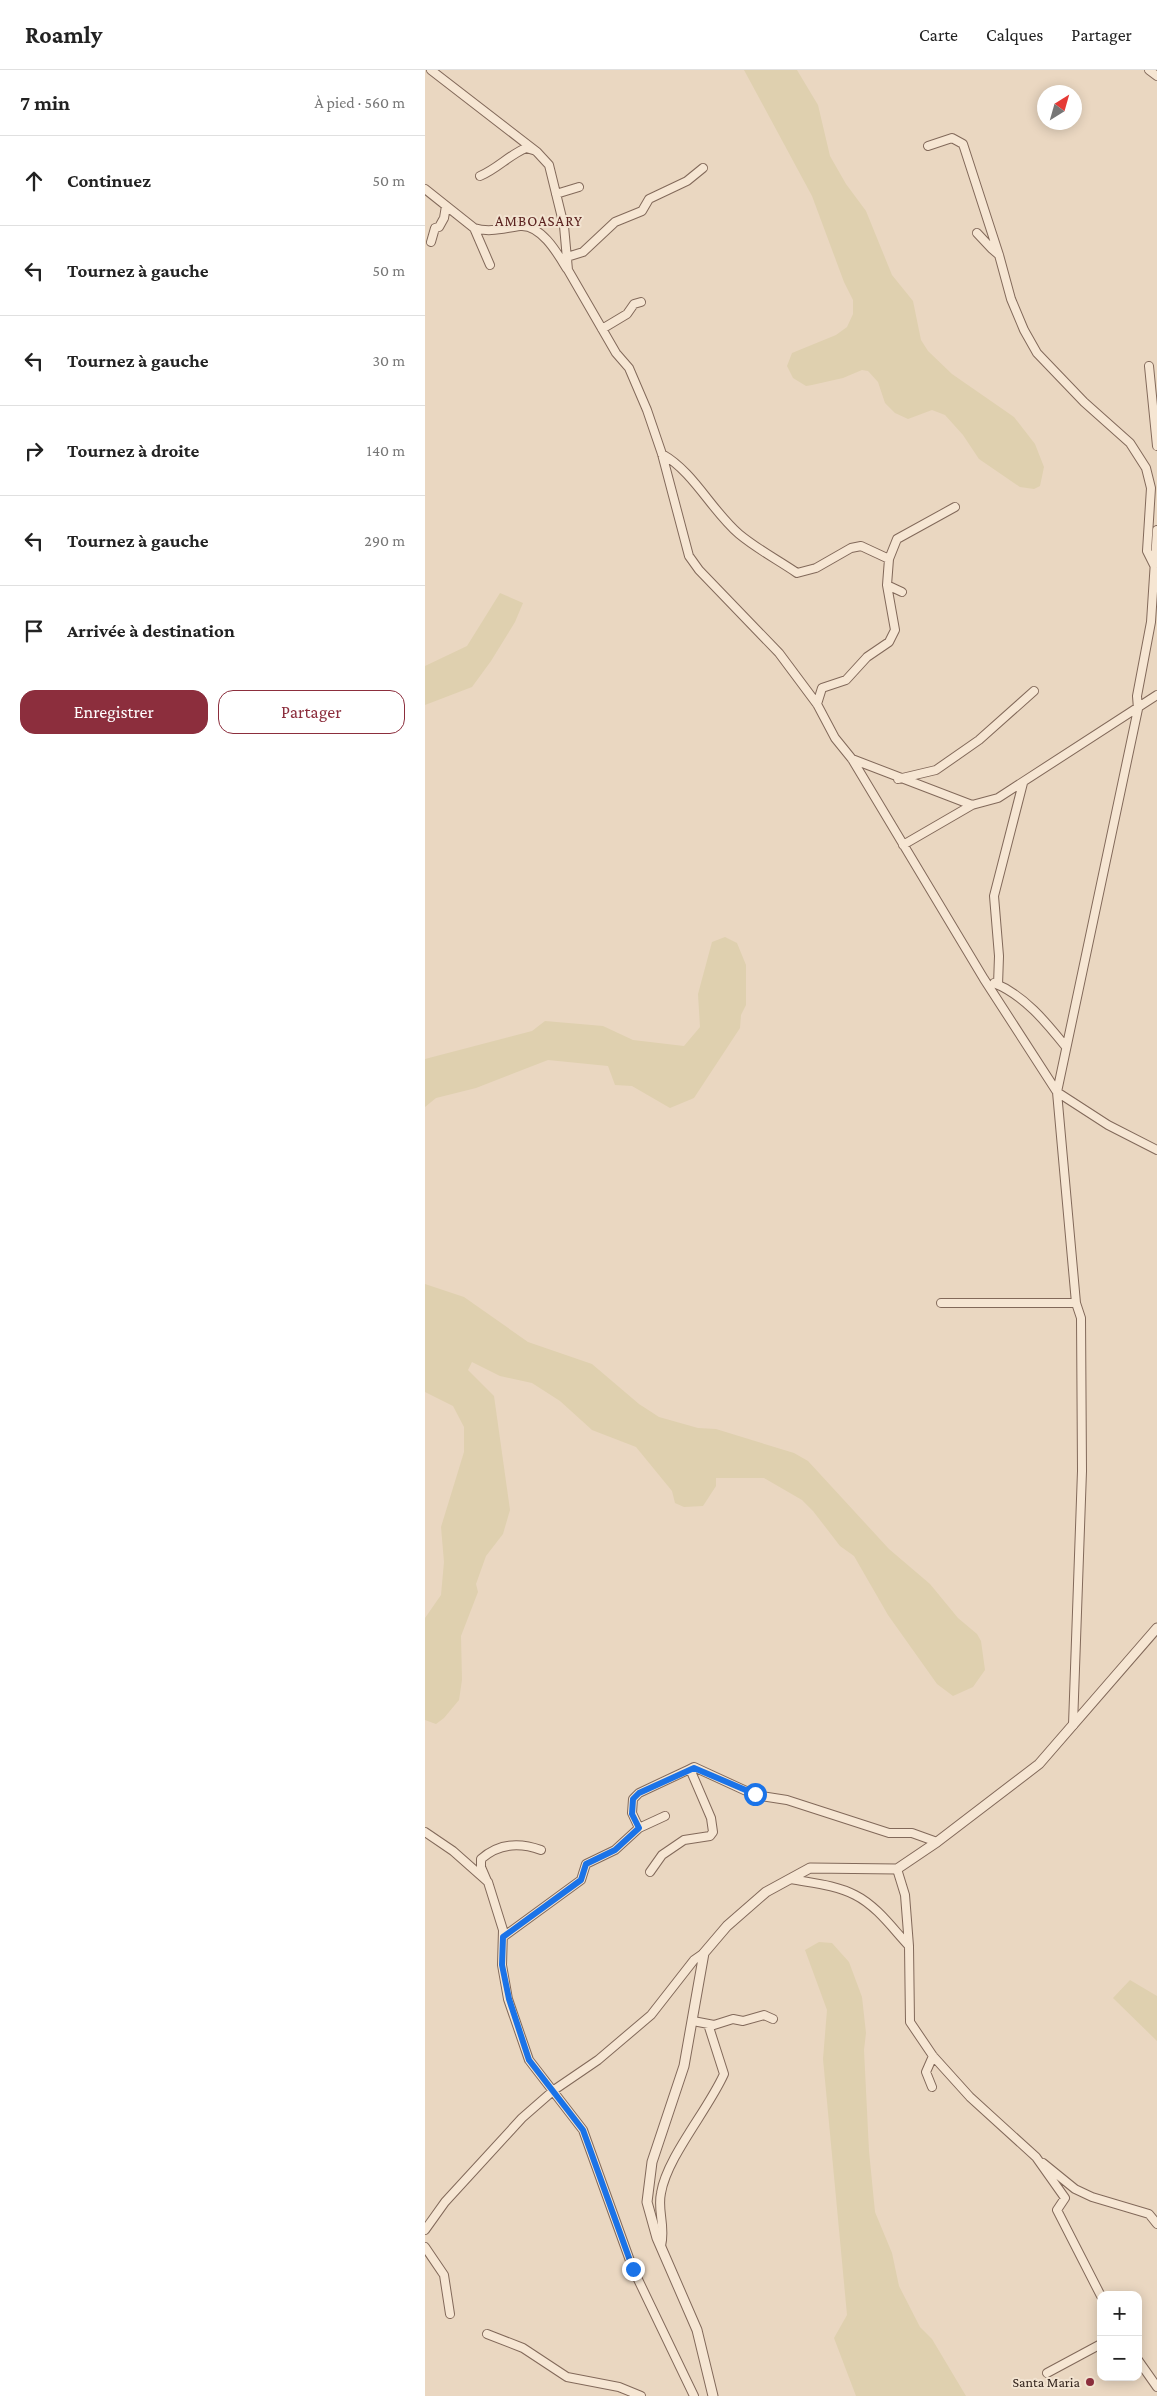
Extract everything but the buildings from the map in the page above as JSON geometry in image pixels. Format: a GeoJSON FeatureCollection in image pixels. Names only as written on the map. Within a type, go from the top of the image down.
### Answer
{"type":"FeatureCollection","features":[{"type":"Feature","properties":{"kind":"street"},"geometry":{"type":"LineString","coordinates":[[431,70],[537,152],[549,165],[564,226],[569,270]]}},
{"type":"Feature","properties":{"kind":"street"},"geometry":{"type":"LineString","coordinates":[[1149,70],[1157,76]]}},
{"type":"Feature","properties":{"kind":"street"},"geometry":{"type":"LineString","coordinates":[[928,146],[952,138],[963,144],[999,254],[1011,298],[1023,330],[1037,353],[1084,402],[1130,443],[1146,468],[1151,488],[1147,552],[1154,567]]}},
{"type":"Feature","properties":{"kind":"street"},"geometry":{"type":"LineString","coordinates":[[480,176],[496,169],[516,152],[526,148],[537,152]]}},
{"type":"Feature","properties":{"kind":"street"},"geometry":{"type":"LineString","coordinates":[[567,257],[583,252],[615,222],[642,211],[649,199],[687,181],[703,168]]}},
{"type":"Feature","properties":{"kind":"street"},"geometry":{"type":"LineString","coordinates":[[556,194],[579,187]]}},
{"type":"Feature","properties":{"kind":"street"},"geometry":{"type":"LineString","coordinates":[[425,189],[474,228],[484,231],[523,226],[536,231],[554,249],[569,270],[616,353],[629,368],[647,410],[662,454],[689,556],[699,570],[779,653],[817,704],[835,738],[852,760],[984,979],[1057,1092],[1108,1125],[1153,1149],[1157,1156]]}},
{"type":"Feature","properties":{"kind":"street"},"geometry":{"type":"LineString","coordinates":[[431,242],[435,228],[439,227],[444,218],[446,206]]}},
{"type":"Feature","properties":{"kind":"street"},"geometry":{"type":"LineString","coordinates":[[474,228],[490,265]]}},
{"type":"Feature","properties":{"kind":"street"},"geometry":{"type":"LineString","coordinates":[[977,233],[991,249],[999,254]]}},
{"type":"Feature","properties":{"kind":"street"},"geometry":{"type":"LineString","coordinates":[[602,329],[627,314],[634,304],[641,302]]}},
{"type":"Feature","properties":{"kind":"street"},"geometry":{"type":"LineString","coordinates":[[1149,366],[1157,446]]}},
{"type":"Feature","properties":{"kind":"street"},"geometry":{"type":"LineString","coordinates":[[662,454],[676,462],[710,505],[740,534],[797,573],[816,568],[851,548],[861,546],[889,559]]}},
{"type":"Feature","properties":{"kind":"street"},"geometry":{"type":"LineString","coordinates":[[817,704],[822,688],[846,680],[867,657],[889,642],[895,630],[887,585],[889,559],[897,539],[955,507]]}},
{"type":"Feature","properties":{"kind":"street"},"geometry":{"type":"LineString","coordinates":[[1073,1725],[1082,1472],[1081,1318],[1076,1303],[1057,1092],[1138,709],[1137,696],[1151,622],[1157,530]]}},
{"type":"Feature","properties":{"kind":"street"},"geometry":{"type":"LineString","coordinates":[[887,585],[902,592]]}},
{"type":"Feature","properties":{"kind":"street"},"geometry":{"type":"LineString","coordinates":[[898,779],[936,770],[979,740],[1034,691]]}},
{"type":"Feature","properties":{"kind":"street"},"geometry":{"type":"LineString","coordinates":[[903,845],[972,805],[998,798],[1157,695]]}},
{"type":"Feature","properties":{"kind":"street"},"geometry":{"type":"LineString","coordinates":[[852,760],[869,764],[898,779],[972,805]]}},
{"type":"Feature","properties":{"kind":"street"},"geometry":{"type":"LineString","coordinates":[[998,985],[999,956],[994,896],[1023,782]]}},
{"type":"Feature","properties":{"kind":"street"},"geometry":{"type":"LineString","coordinates":[[984,979],[998,985],[1042,1017],[1066,1047]]}},
{"type":"Feature","properties":{"kind":"street"},"geometry":{"type":"LineString","coordinates":[[941,1303],[1076,1303]]}},
{"type":"Feature","properties":{"kind":"street"},"geometry":{"type":"LineString","coordinates":[[425,2230],[445,2202],[522,2118],[554,2090],[598,2060],[651,2015],[694,1960],[704,1953],[727,1926],[766,1892],[810,1868],[897,1869],[937,1842],[1039,1764],[1157,1628]]}},
{"type":"Feature","properties":{"kind":"street"},"geometry":{"type":"LineString","coordinates":[[639,1828],[632,1814],[633,1799],[639,1793],[694,1768],[710,1773],[755,1794],[787,1800],[889,1833],[912,1833],[937,1842]]}},
{"type":"Feature","properties":{"kind":"street"},"geometry":{"type":"LineString","coordinates":[[650,1872],[662,1855],[684,1840],[710,1836],[713,1832],[711,1818],[690,1769]]}},
{"type":"Feature","properties":{"kind":"street"},"geometry":{"type":"LineString","coordinates":[[503,1937],[581,1880],[586,1864],[615,1850],[639,1828],[665,1816]]}},
{"type":"Feature","properties":{"kind":"street"},"geometry":{"type":"LineString","coordinates":[[425,1832],[453,1851],[488,1882]]}},
{"type":"Feature","properties":{"kind":"street"},"geometry":{"type":"LineString","coordinates":[[541,1850],[522,1845],[505,1845],[487,1853],[481,1859],[481,1867],[488,1882],[503,1930],[502,1965],[511,2008],[529,2060],[583,2130],[633,2269],[694,2396]]}},
{"type":"Feature","properties":{"kind":"street"},"geometry":{"type":"LineString","coordinates":[[897,1869],[905,1895],[909,1946],[910,2022],[933,2056],[970,2097],[1036,2157],[1075,2189],[1092,2197],[1149,2214],[1157,2224]]}},
{"type":"Feature","properties":{"kind":"street"},"geometry":{"type":"LineString","coordinates":[[791,1879],[834,1887],[856,1896],[876,1910],[909,1946]]}},
{"type":"Feature","properties":{"kind":"street"},"geometry":{"type":"LineString","coordinates":[[704,1953],[684,2066],[653,2162],[647,2202],[661,2246],[697,2330],[713,2396]]}},
{"type":"Feature","properties":{"kind":"street"},"geometry":{"type":"LineString","coordinates":[[693,2021],[714,2025],[733,2018],[743,2021],[764,2015],[773,2019]]}},
{"type":"Feature","properties":{"kind":"street"},"geometry":{"type":"LineString","coordinates":[[661,2246],[664,2233],[660,2194],[667,2171],[717,2091],[724,2074],[709,2024]]}},
{"type":"Feature","properties":{"kind":"street"},"geometry":{"type":"LineString","coordinates":[[932,2087],[926,2072],[933,2056]]}},
{"type":"Feature","properties":{"kind":"street"},"geometry":{"type":"LineString","coordinates":[[1036,2157],[1065,2198],[1057,2210],[1098,2291]]}},
{"type":"Feature","properties":{"kind":"street"},"geometry":{"type":"LineString","coordinates":[[425,2247],[443,2274],[450,2314]]}},
{"type":"Feature","properties":{"kind":"street"},"geometry":{"type":"LineString","coordinates":[[487,2334],[498,2340],[523,2348],[567,2376],[619,2387],[641,2396]]}},
{"type":"Feature","properties":{"kind":"street"},"geometry":{"type":"LineString","coordinates":[[1047,2372],[1097,2346]]}},
{"type":"Feature","properties":{"kind":"street"},"geometry":{"type":"LineString","coordinates":[[1142,2366],[1157,2387]]}},
{"type":"Feature","properties":{"kind":"shaded area"},"geometry":{"type":"Polygon","coordinates":[[[744,70],[797,70],[818,105],[830,156],[846,184],[866,211],[892,275],[913,301],[921,340],[928,351],[952,374],[1014,417],[1035,444],[1044,467],[1040,486],[1034,489],[1020,487],[979,459],[963,435],[945,415],[932,410],[908,419],[895,413],[885,403],[878,382],[868,371],[862,370],[843,378],[806,386],[793,378],[787,366],[792,353],[836,335],[847,327],[853,314],[853,300],[844,282],[812,196],[744,70]]]}},
{"type":"Feature","properties":{"kind":"shaded area"},"geometry":{"type":"Polygon","coordinates":[[[500,593],[523,603],[515,622],[491,661],[472,687],[425,705],[425,666],[467,646],[500,593]]]}},
{"type":"Feature","properties":{"kind":"shaded area"},"geometry":{"type":"Polygon","coordinates":[[[725,937],[737,943],[746,965],[746,1005],[741,1015],[740,1028],[694,1098],[670,1108],[632,1086],[615,1085],[608,1066],[548,1060],[476,1088],[436,1098],[425,1107],[425,1059],[532,1031],[545,1021],[603,1026],[633,1040],[684,1046],[700,1027],[698,994],[712,942],[725,937]]]}},
{"type":"Feature","properties":{"kind":"shaded area"},"geometry":{"type":"Polygon","coordinates":[[[425,1284],[464,1297],[528,1342],[592,1364],[639,1404],[659,1417],[698,1428],[716,1429],[794,1453],[808,1461],[889,1549],[930,1584],[958,1618],[977,1634],[981,1641],[985,1670],[973,1687],[953,1696],[937,1684],[888,1615],[854,1556],[840,1546],[802,1500],[764,1478],[716,1478],[716,1486],[703,1506],[684,1507],[675,1503],[672,1491],[636,1447],[592,1430],[560,1401],[532,1383],[500,1376],[472,1362],[468,1370],[494,1396],[510,1510],[503,1534],[486,1556],[476,1584],[478,1592],[461,1636],[462,1680],[459,1700],[444,1718],[436,1724],[425,1720],[425,1618],[441,1595],[444,1562],[441,1527],[464,1452],[464,1427],[453,1406],[425,1392],[425,1284]]]}},
{"type":"Feature","properties":{"kind":"shaded area"},"geometry":{"type":"Polygon","coordinates":[[[819,1942],[832,1943],[849,1962],[862,1997],[866,2033],[864,2050],[869,2151],[875,2212],[892,2253],[899,2286],[920,2327],[932,2339],[966,2396],[856,2396],[834,2338],[847,2315],[823,2059],[827,2010],[805,1950],[819,1942]]]}},
{"type":"Feature","properties":{"kind":"shaded area"},"geometry":{"type":"Polygon","coordinates":[[[1130,1980],[1157,1996],[1157,2041],[1113,1998],[1130,1980]]]}},
{"type":"Feature","properties":{"kind":"place","name":"Santa Maria"},"geometry":{"type":"Point","coordinates":[1090,2382]}},
{"type":"Feature","properties":{"kind":"district","name":"AMBOASARY"},"geometry":{"type":"Point","coordinates":[539,221]}},
{"type":"Feature","properties":{"kind":"route"},"geometry":{"type":"LineString","coordinates":[[633,2269],[583,2130],[529,2060],[509,1999],[502,1965],[503,1937],[581,1880],[586,1864],[615,1850],[639,1828],[632,1814],[633,1799],[639,1793],[694,1768],[710,1773],[755,1794]]}}]}
